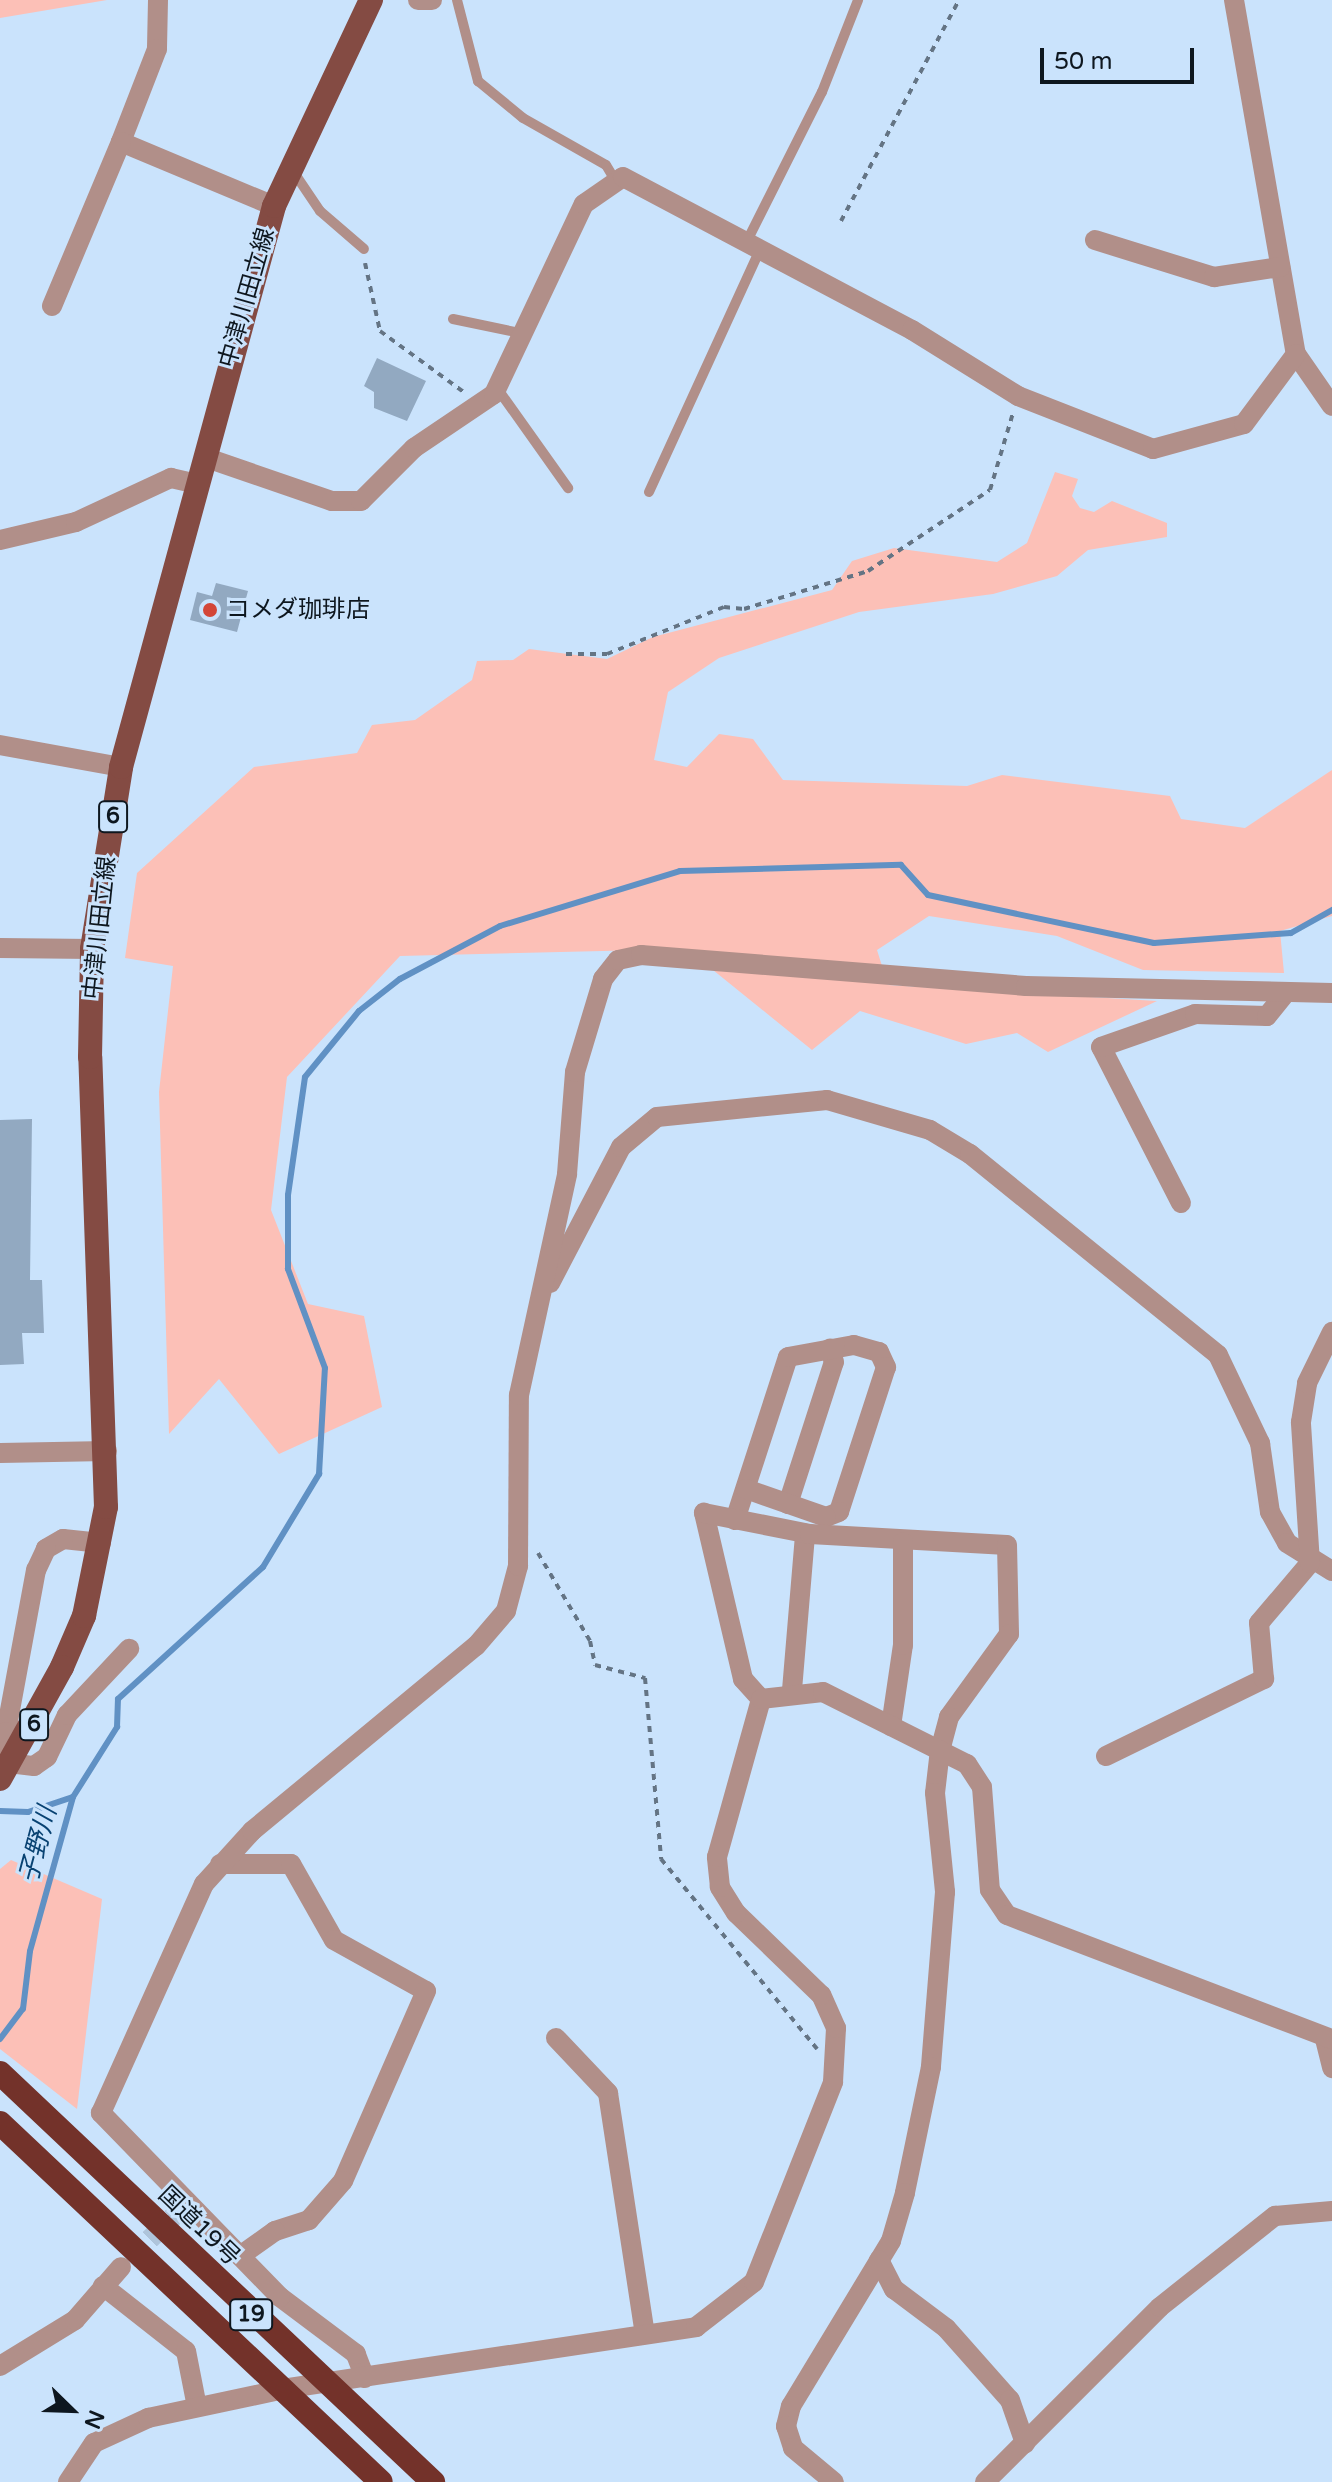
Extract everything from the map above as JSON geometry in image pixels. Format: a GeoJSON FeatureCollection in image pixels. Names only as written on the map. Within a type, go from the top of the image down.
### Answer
{"type":"FeatureCollection","features":[{"type":"Feature","properties":{"kind":"highway","name":"国道19号"},"geometry":{"type":"LineString","coordinates":[[0,2073],[322,2383],[433,2482]]}},
{"type":"Feature","properties":{"kind":"highway","name":"19"},"geometry":{"type":"LineString","coordinates":[[0,2123],[289,2388],[381,2482]]}},
{"type":"Feature","properties":{"kind":"main road","name":"中津川田立線"},"geometry":{"type":"LineString","coordinates":[[0,1779],[62,1667],[101,1543],[107,1451],[89,1170],[92,949],[121,767],[274,206],[290,166],[371,0]]}},
{"type":"Feature","properties":{"kind":"street"},"geometry":{"type":"LineString","coordinates":[[52,306],[157,49],[158,0]]}},
{"type":"Feature","properties":{"kind":"street"},"geometry":{"type":"LineString","coordinates":[[418,0],[432,0]]}},
{"type":"Feature","properties":{"kind":"street"},"geometry":{"type":"LineString","coordinates":[[1234,0],[1296,354],[1332,406]]}},
{"type":"Feature","properties":{"kind":"street"},"geometry":{"type":"LineString","coordinates":[[121,142],[274,206]]}},
{"type":"Feature","properties":{"kind":"street"},"geometry":{"type":"LineString","coordinates":[[204,457],[332,501],[361,501],[414,448],[480,404],[497,388],[526,334],[584,204],[623,177],[753,245],[1018,396],[1168,449],[1244,424],[1296,354]]}},
{"type":"Feature","properties":{"kind":"street"},"geometry":{"type":"LineString","coordinates":[[1095,240],[1214,277],[1280,267]]}},
{"type":"Feature","properties":{"kind":"street"},"geometry":{"type":"LineString","coordinates":[[0,540],[76,522],[171,478],[197,484]]}},
{"type":"Feature","properties":{"kind":"street"},"geometry":{"type":"LineString","coordinates":[[0,745],[121,767]]}},
{"type":"Feature","properties":{"kind":"street"},"geometry":{"type":"LineString","coordinates":[[0,948],[92,949]]}},
{"type":"Feature","properties":{"kind":"street"},"geometry":{"type":"LineString","coordinates":[[365,2378],[356,2354],[280,2297],[240,2256],[180,2210],[101,2113],[163,1966],[220,1864],[496,1625],[515,1584],[519,1395],[567,1174],[575,1072],[603,979],[618,960],[641,955],[1026,986],[1284,995],[1332,993]]}},
{"type":"Feature","properties":{"kind":"street"},"geometry":{"type":"LineString","coordinates":[[1181,1203],[1101,1047],[1195,1014],[1267,1016],[1284,995]]}},
{"type":"Feature","properties":{"kind":"street"},"geometry":{"type":"LineString","coordinates":[[542,1297],[621,1147],[657,1117],[827,1100],[930,1130],[970,1154],[1218,1355],[1260,1443],[1270,1512],[1310,1563],[1332,1571]]}},
{"type":"Feature","properties":{"kind":"street"},"geometry":{"type":"LineString","coordinates":[[1106,1756],[1264,1679],[1259,1623],[1310,1563],[1301,1422],[1307,1383],[1332,1332]]}},
{"type":"Feature","properties":{"kind":"street"},"geometry":{"type":"LineString","coordinates":[[735,1520],[788,1357],[830,1349],[879,1352],[886,1367],[839,1512],[826,1517],[746,1489]]}},
{"type":"Feature","properties":{"kind":"street"},"geometry":{"type":"LineString","coordinates":[[788,1504],[834,1362],[830,1349]]}},
{"type":"Feature","properties":{"kind":"street"},"geometry":{"type":"LineString","coordinates":[[0,1453],[107,1451]]}},
{"type":"Feature","properties":{"kind":"street"},"geometry":{"type":"LineString","coordinates":[[761,1699],[743,1679],[704,1513],[805,1534],[903,1542],[1007,1545],[1009,1634],[949,1717],[940,1750],[935,1793],[945,1892],[931,2067],[905,2193],[879,2260],[791,2406],[786,2426],[793,2448],[834,2482]]}},
{"type":"Feature","properties":{"kind":"street"},"geometry":{"type":"LineString","coordinates":[[792,1690],[805,1534]]}},
{"type":"Feature","properties":{"kind":"street"},"geometry":{"type":"LineString","coordinates":[[101,1543],[63,1539],[46,1549],[36,1570],[6,1732],[6,1751],[17,1764],[34,1766],[47,1757],[67,1715],[129,1649]]}},
{"type":"Feature","properties":{"kind":"street"},"geometry":{"type":"LineString","coordinates":[[891,1726],[903,1645],[903,1542]]}},
{"type":"Feature","properties":{"kind":"street"},"geometry":{"type":"LineString","coordinates":[[761,1699],[792,1690],[823,1692],[967,1764],[982,1787],[990,1890],[1007,1915],[1328,2039],[1332,2068]]}},
{"type":"Feature","properties":{"kind":"street"},"geometry":{"type":"LineString","coordinates":[[68,2482],[81,2457],[113,2431],[197,2407],[289,2388],[696,2327],[754,2282],[833,2082],[836,2028],[821,1995],[736,1913],[720,1887],[717,1857],[761,1699]]}},
{"type":"Feature","properties":{"kind":"street"},"geometry":{"type":"LineString","coordinates":[[220,1864],[291,1864],[334,1940],[426,1991],[343,2181],[309,2220],[275,2231],[240,2256]]}},
{"type":"Feature","properties":{"kind":"street"},"geometry":{"type":"LineString","coordinates":[[556,2038],[608,2093],[645,2334]]}},
{"type":"Feature","properties":{"kind":"street"},"geometry":{"type":"LineString","coordinates":[[985,2482],[1160,2307],[1275,2216],[1332,2211]]}},
{"type":"Feature","properties":{"kind":"street"},"geometry":{"type":"LineString","coordinates":[[879,2260],[894,2289],[946,2328],[1010,2400],[1025,2443]]}},
{"type":"Feature","properties":{"kind":"street"},"geometry":{"type":"LineString","coordinates":[[0,2366],[75,2320],[121,2267]]}},
{"type":"Feature","properties":{"kind":"street"},"geometry":{"type":"LineString","coordinates":[[103,2286],[186,2351],[197,2407]]}},
{"type":"Feature","properties":{"kind":"lane"},"geometry":{"type":"LineString","coordinates":[[457,0],[478,81],[523,118],[606,165],[615,180]]}},
{"type":"Feature","properties":{"kind":"lane"},"geometry":{"type":"LineString","coordinates":[[649,492],[753,245],[822,92],[858,0]]}},
{"type":"Feature","properties":{"kind":"lane"},"geometry":{"type":"LineString","coordinates":[[290,166],[320,211],[364,249]]}},
{"type":"Feature","properties":{"kind":"lane"},"geometry":{"type":"LineString","coordinates":[[453,319],[526,334]]}},
{"type":"Feature","properties":{"kind":"lane"},"geometry":{"type":"LineString","coordinates":[[497,388],[568,488]]}},
{"type":"Feature","properties":{"kind":"path"},"geometry":{"type":"LineString","coordinates":[[841,221],[959,0]]}},
{"type":"Feature","properties":{"kind":"path"},"geometry":{"type":"LineString","coordinates":[[364,249],[380,331],[480,404]]}},
{"type":"Feature","properties":{"kind":"path"},"geometry":{"type":"LineString","coordinates":[[566,654],[607,654],[724,607],[744,609],[868,571],[990,490],[1018,396]]}},
{"type":"Feature","properties":{"kind":"path"},"geometry":{"type":"LineString","coordinates":[[517,1539],[536,1550],[565,1593],[595,1665],[645,1678],[661,1859],[811,2047],[834,2055]]}},
{"type":"Feature","properties":{"kind":"shaded area"},"geometry":{"type":"Polygon","coordinates":[[[0,0],[107,0],[0,18],[0,0]]]}},
{"type":"Feature","properties":{"kind":"shaded area"},"geometry":{"type":"Polygon","coordinates":[[[1055,472],[1078,479],[1072,496],[1080,508],[1094,512],[1112,501],[1167,523],[1167,537],[1088,550],[1057,576],[993,594],[859,612],[719,658],[668,692],[654,760],[687,767],[719,734],[753,739],[783,780],[967,786],[1002,775],[1170,796],[1181,819],[1245,828],[1332,770],[1332,916],[1280,931],[1284,973],[1143,970],[1057,936],[929,916],[877,950],[888,985],[1157,1001],[1048,1052],[1017,1033],[966,1044],[860,1011],[812,1050],[687,949],[400,956],[287,1077],[271,1210],[308,1304],[364,1316],[382,1407],[279,1454],[219,1379],[169,1434],[159,1092],[173,966],[125,958],[137,873],[254,767],[357,753],[372,725],[415,720],[472,680],[477,661],[513,660],[529,649],[607,659],[653,637],[832,590],[852,561],[894,548],[997,562],[1027,543],[1055,472]]]}},
{"type":"Feature","properties":{"kind":"shaded area"},"geometry":{"type":"Polygon","coordinates":[[[11,1860],[102,1899],[77,2109],[0,2049],[0,1869],[11,1860]]]}},
{"type":"Feature","properties":{"kind":"building"},"geometry":{"type":"Polygon","coordinates":[[[377,358],[426,381],[407,421],[374,408],[374,392],[364,386],[377,358]]]}},
{"type":"Feature","properties":{"kind":"building"},"geometry":{"type":"Polygon","coordinates":[[[216,583],[248,591],[237,632],[190,620],[197,592],[212,596],[216,583]]]}},
{"type":"Feature","properties":{"kind":"building"},"geometry":{"type":"Polygon","coordinates":[[[32,1119],[30,1280],[42,1280],[44,1333],[22,1333],[24,1364],[0,1365],[0,1120],[32,1119]]]}},
{"type":"Feature","properties":{"kind":"waterway","name":"子野川"},"geometry":{"type":"LineString","coordinates":[[0,2039],[23,2009],[30,1951],[73,1797],[117,1727],[118,1699],[263,1567],[319,1474],[325,1368],[288,1269],[288,1195],[305,1077],[359,1011],[400,979],[500,926],[680,871],[901,865],[928,895],[1154,943],[1291,933],[1332,910]]}},
{"type":"Feature","properties":{"kind":"waterway","name":"子野川"},"geometry":{"type":"LineString","coordinates":[[0,1811],[28,1812],[73,1797]]}},
{"type":"Feature","properties":{"kind":"tunnel"},"geometry":{"type":"LineString","coordinates":[[128,2260],[174,2216]]}},
{"type":"Feature","properties":{"kind":"place","name":"コメダ珈琲店"},"geometry":{"type":"Point","coordinates":[210,610]}}]}
